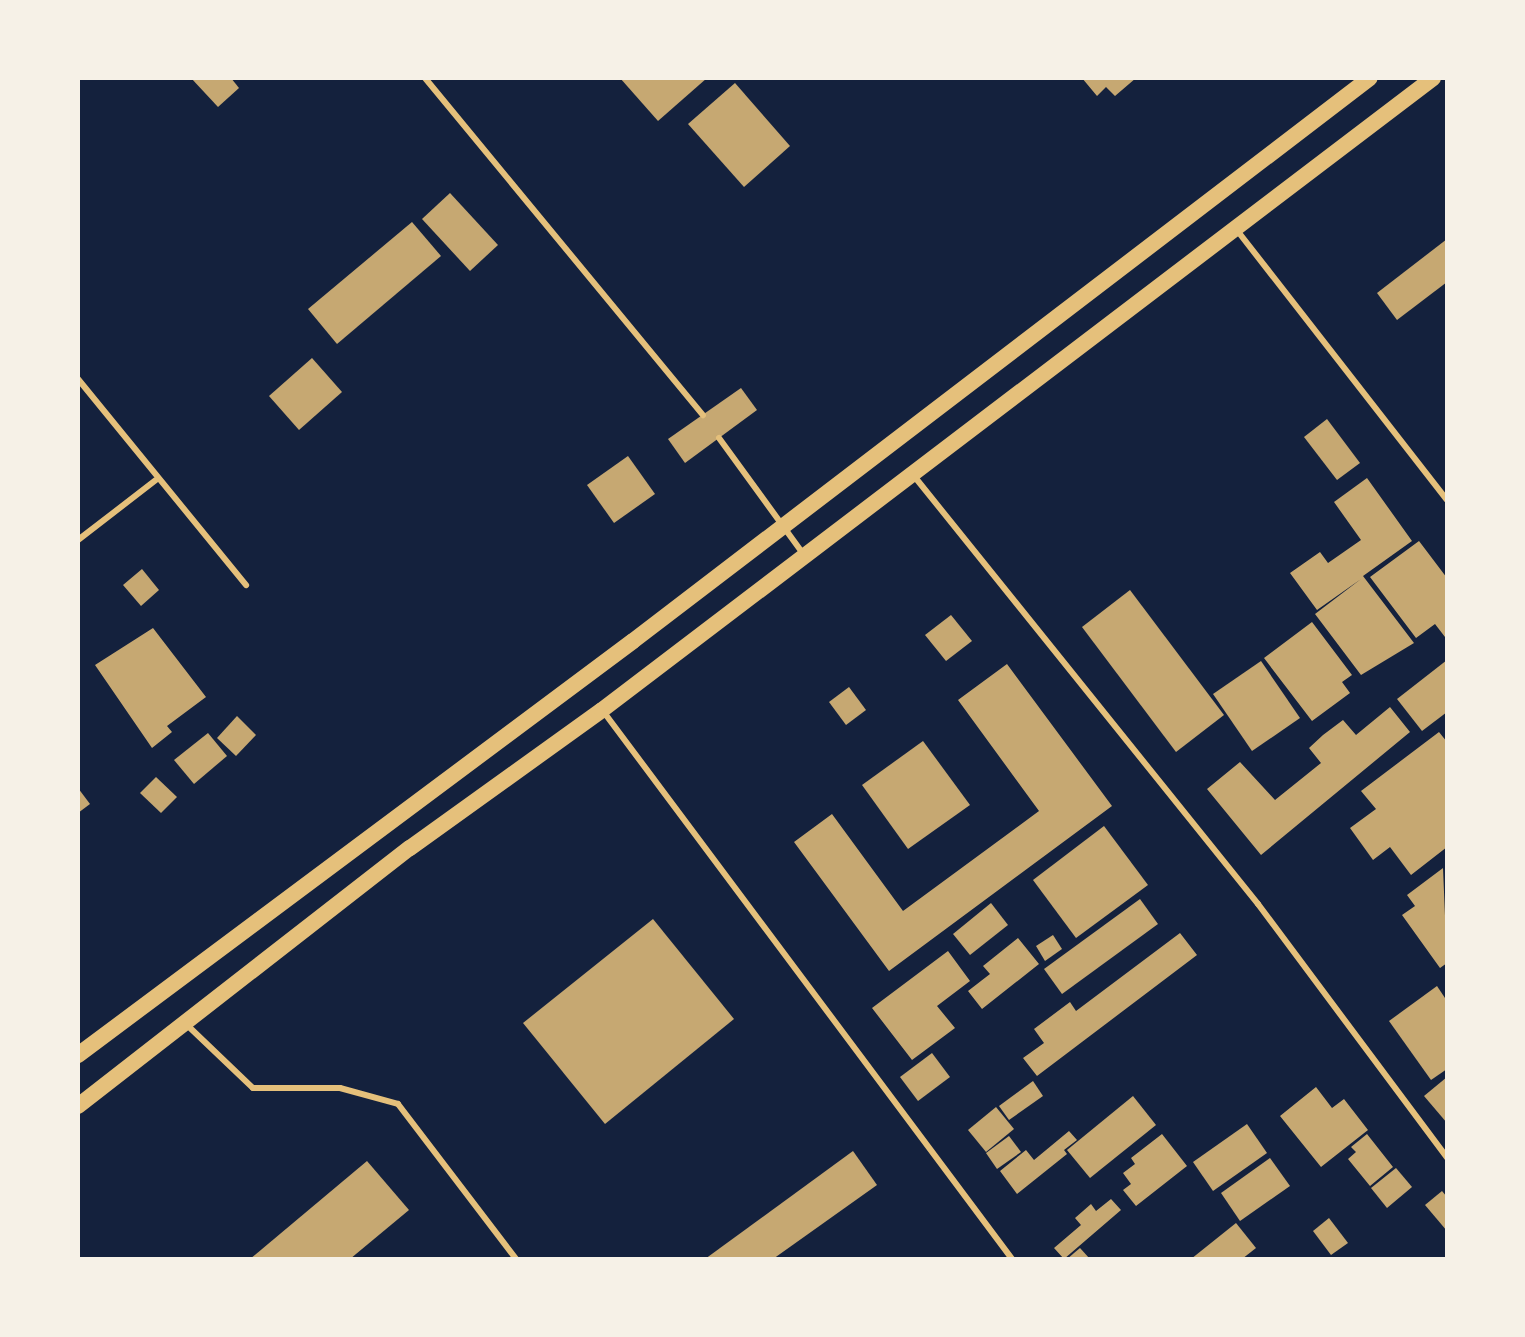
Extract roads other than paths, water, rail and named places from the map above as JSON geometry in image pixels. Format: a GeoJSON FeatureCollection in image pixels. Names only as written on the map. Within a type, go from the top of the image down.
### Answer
{"type":"FeatureCollection","features":[{"type":"Feature","properties":{"kind":"highway"},"geometry":{"type":"LineString","coordinates":[[78,1055],[782,526],[1370,78]]}},
{"type":"Feature","properties":{"kind":"highway"},"geometry":{"type":"LineString","coordinates":[[78,1106],[410,848],[602,711],[1432,78]]}},
{"type":"Feature","properties":{"kind":"street"},"geometry":{"type":"LineString","coordinates":[[425,78],[703,415]]}},
{"type":"Feature","properties":{"kind":"street"},"geometry":{"type":"LineString","coordinates":[[1236,228],[1447,500]]}},
{"type":"Feature","properties":{"kind":"street"},"geometry":{"type":"LineString","coordinates":[[78,379],[156,480],[246,585]]}},
{"type":"Feature","properties":{"kind":"street"},"geometry":{"type":"LineString","coordinates":[[720,438],[804,555]]}},
{"type":"Feature","properties":{"kind":"street"},"geometry":{"type":"LineString","coordinates":[[911,474],[1258,904],[1447,1158]]}},
{"type":"Feature","properties":{"kind":"street"},"geometry":{"type":"LineString","coordinates":[[78,540],[156,480]]}},
{"type":"Feature","properties":{"kind":"street"},"geometry":{"type":"LineString","coordinates":[[602,711],[1012,1259]]}},
{"type":"Feature","properties":{"kind":"street"},"geometry":{"type":"LineString","coordinates":[[186,1024],[253,1088],[340,1088],[398,1104],[516,1259]]}}]}
